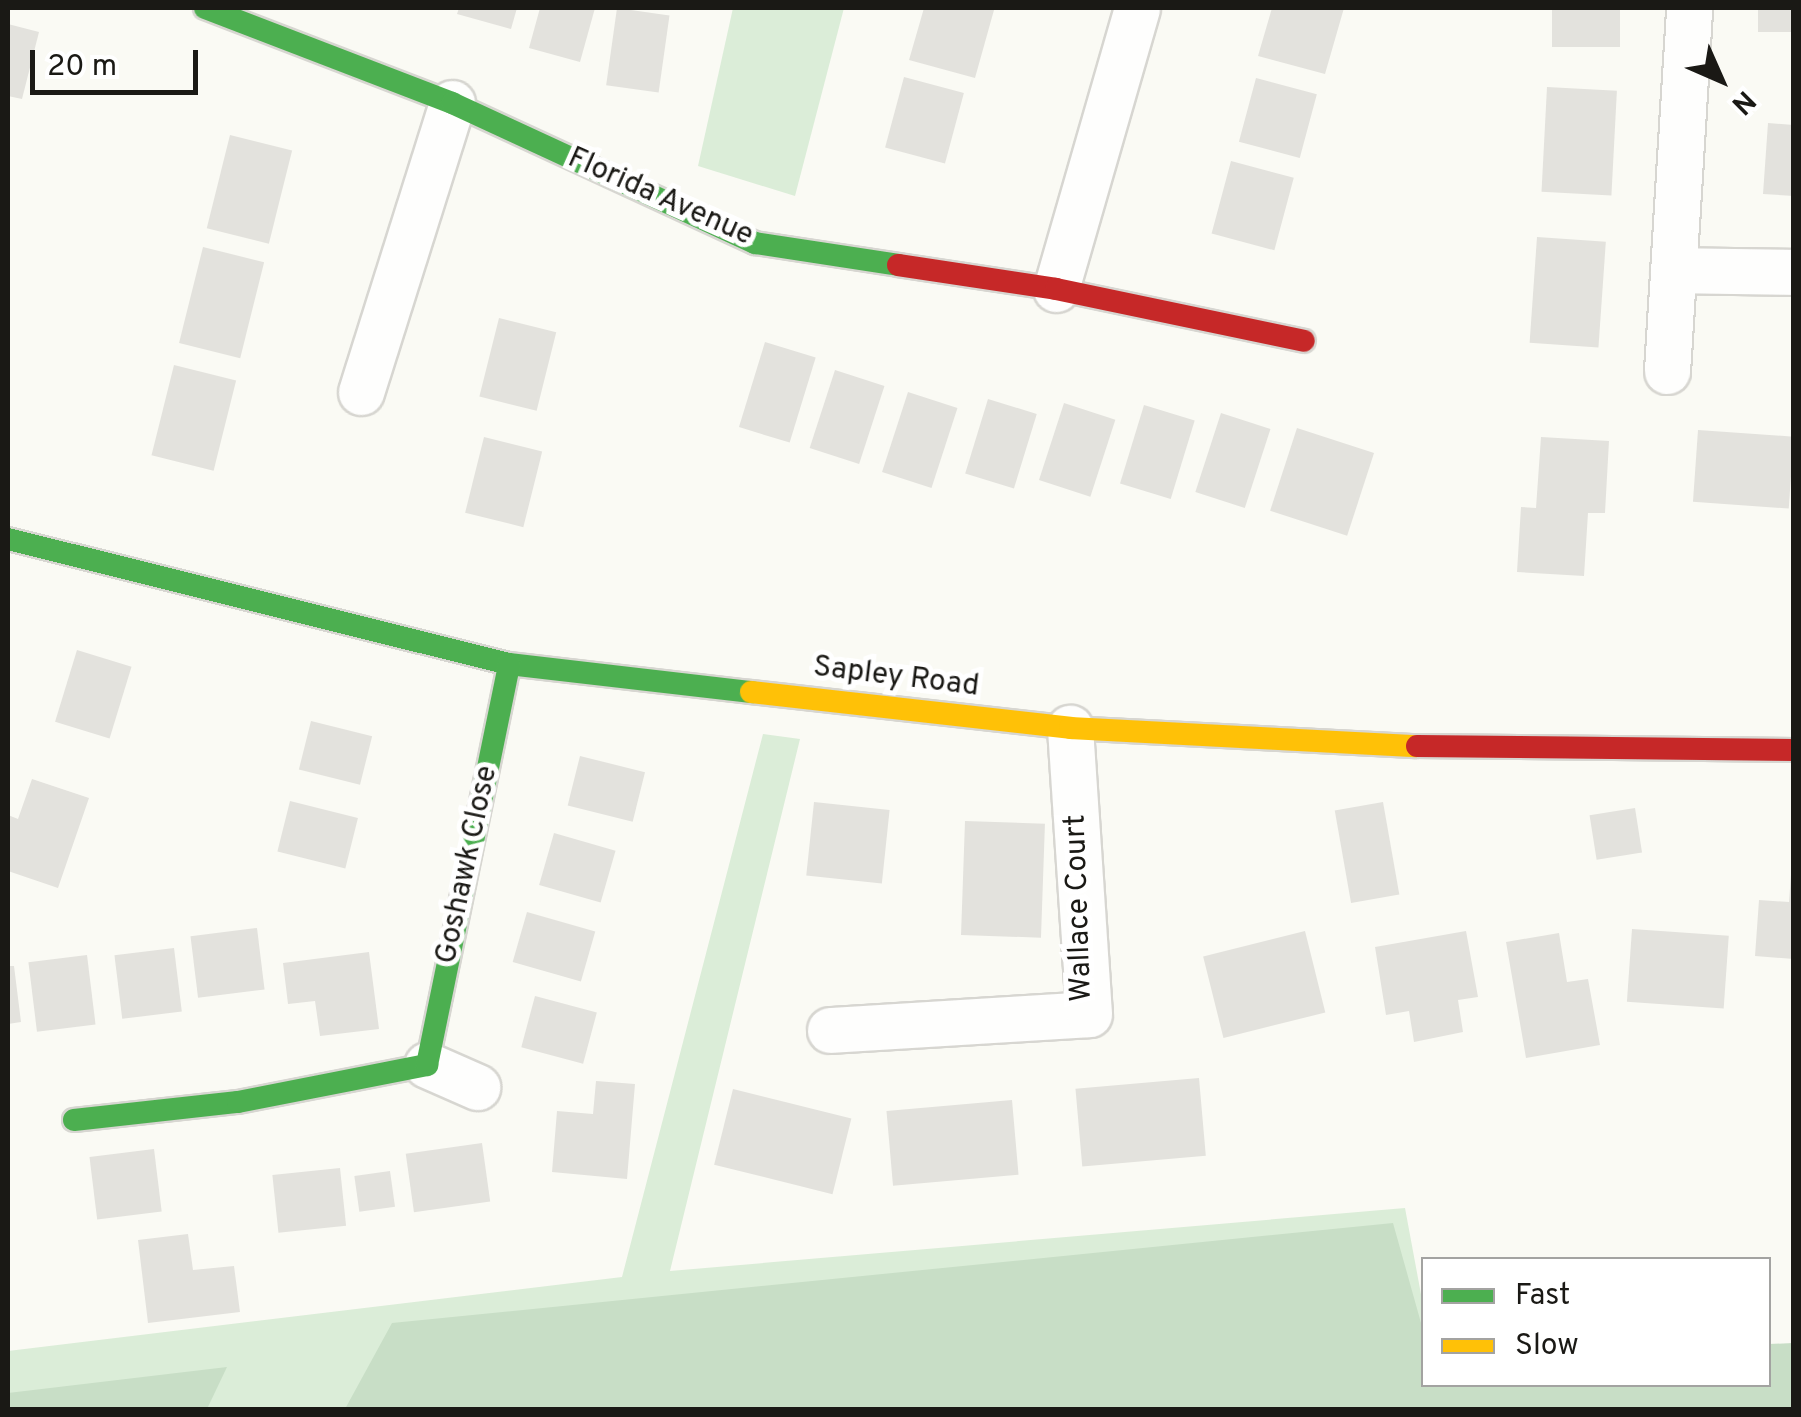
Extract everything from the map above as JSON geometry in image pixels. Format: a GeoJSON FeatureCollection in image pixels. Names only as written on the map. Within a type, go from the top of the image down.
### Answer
{"type":"FeatureCollection","features":[{"type":"Feature","properties":{"kind":"street","name":"Florida Avenue"},"geometry":{"type":"LineString","coordinates":[[204,8],[452,103],[756,243],[1056,289],[1304,341]]}},
{"type":"Feature","properties":{"kind":"street"},"geometry":{"type":"LineString","coordinates":[[1056,289],[1137,8]]}},
{"type":"Feature","properties":{"kind":"street"},"geometry":{"type":"LineString","coordinates":[[1668,371],[1690,8]]}},
{"type":"Feature","properties":{"kind":"street"},"geometry":{"type":"LineString","coordinates":[[362,392],[452,103]]}},
{"type":"Feature","properties":{"kind":"street"},"geometry":{"type":"LineString","coordinates":[[1673,270],[1794,272]]}},
{"type":"Feature","properties":{"kind":"street","name":"Sapley Road"},"geometry":{"type":"LineString","coordinates":[[8,539],[509,664],[1070,728],[1466,749],[1794,750]]}},
{"type":"Feature","properties":{"kind":"street","name":"Goshawk Close"},"geometry":{"type":"LineString","coordinates":[[427,1065],[509,664]]}},
{"type":"Feature","properties":{"kind":"street","name":"Wallace Court"},"geometry":{"type":"LineString","coordinates":[[830,1030],[1089,1014],[1070,728]]}},
{"type":"Feature","properties":{"kind":"street"},"geometry":{"type":"LineString","coordinates":[[74,1120],[238,1102],[427,1065],[477,1087]]}},
{"type":"Feature","properties":{"kind":"green space"},"geometry":{"type":"Polygon","coordinates":[[[733,8],[844,8],[795,196],[698,166],[733,8]]]}},
{"type":"Feature","properties":{"kind":"green space"},"geometry":{"type":"Polygon","coordinates":[[[763,734],[800,739],[670,1271],[1405,1208],[1421,1294],[1421,1387],[1426,1387],[1444,1409],[8,1410],[8,1351],[622,1277],[763,734]]]}},
{"type":"Feature","properties":{"kind":"green space"},"geometry":{"type":"Polygon","coordinates":[[[1393,1223],[1421,1323],[1421,1387],[1771,1387],[1771,1344],[1793,1343],[1793,1409],[345,1409],[392,1323],[1393,1223]]]}},
{"type":"Feature","properties":{"kind":"green space"},"geometry":{"type":"Polygon","coordinates":[[[227,1367],[207,1409],[8,1409],[8,1393],[227,1367]]]}},
{"type":"Feature","properties":{"kind":"building"},"geometry":{"type":"Polygon","coordinates":[[[459,8],[517,8],[511,29],[457,14],[459,8]]]}},
{"type":"Feature","properties":{"kind":"building"},"geometry":{"type":"Polygon","coordinates":[[[540,8],[595,8],[580,62],[529,48],[540,8]]]}},
{"type":"Feature","properties":{"kind":"building"},"geometry":{"type":"Polygon","coordinates":[[[617,8],[669,15],[659,93],[606,85],[617,8]]]}},
{"type":"Feature","properties":{"kind":"building"},"geometry":{"type":"Polygon","coordinates":[[[924,8],[994,10],[975,78],[909,60],[924,8]]]}},
{"type":"Feature","properties":{"kind":"building"},"geometry":{"type":"Polygon","coordinates":[[[1272,8],[1344,8],[1325,74],[1258,56],[1272,8]]]}},
{"type":"Feature","properties":{"kind":"building"},"geometry":{"type":"Polygon","coordinates":[[[1552,8],[1620,8],[1620,47],[1552,47],[1552,8]]]}},
{"type":"Feature","properties":{"kind":"building"},"geometry":{"type":"Polygon","coordinates":[[[1758,8],[1794,8],[1794,32],[1758,32],[1758,8]]]}},
{"type":"Feature","properties":{"kind":"building"},"geometry":{"type":"Polygon","coordinates":[[[8,24],[39,32],[22,99],[8,96],[8,24]]]}},
{"type":"Feature","properties":{"kind":"building"},"geometry":{"type":"Polygon","coordinates":[[[904,77],[964,93],[945,164],[885,148],[904,77]]]}},
{"type":"Feature","properties":{"kind":"building"},"geometry":{"type":"Polygon","coordinates":[[[1256,78],[1317,94],[1300,158],[1239,142],[1256,78]]]}},
{"type":"Feature","properties":{"kind":"building"},"geometry":{"type":"Polygon","coordinates":[[[1547,87],[1617,91],[1611,196],[1542,192],[1547,87]]]}},
{"type":"Feature","properties":{"kind":"building"},"geometry":{"type":"Polygon","coordinates":[[[1768,123],[1794,125],[1794,196],[1763,194],[1768,123]]]}},
{"type":"Feature","properties":{"kind":"building"},"geometry":{"type":"Polygon","coordinates":[[[230,135],[292,150],[269,244],[207,228],[230,135]]]}},
{"type":"Feature","properties":{"kind":"building"},"geometry":{"type":"Polygon","coordinates":[[[1231,161],[1294,178],[1274,250],[1212,233],[1231,161]]]}},
{"type":"Feature","properties":{"kind":"building"},"geometry":{"type":"Polygon","coordinates":[[[1537,237],[1606,242],[1598,348],[1530,343],[1537,237]]]}},
{"type":"Feature","properties":{"kind":"building"},"geometry":{"type":"Polygon","coordinates":[[[203,247],[264,262],[240,358],[179,343],[203,247]]]}},
{"type":"Feature","properties":{"kind":"building"},"geometry":{"type":"Polygon","coordinates":[[[499,318],[556,332],[537,411],[479,397],[499,318]]]}},
{"type":"Feature","properties":{"kind":"building"},"geometry":{"type":"Polygon","coordinates":[[[765,342],[816,357],[790,443],[739,427],[765,342]]]}},
{"type":"Feature","properties":{"kind":"building"},"geometry":{"type":"Polygon","coordinates":[[[174,365],[236,380],[214,471],[152,455],[174,365]]]}},
{"type":"Feature","properties":{"kind":"building"},"geometry":{"type":"Polygon","coordinates":[[[835,370],[884,386],[859,464],[810,448],[835,370]]]}},
{"type":"Feature","properties":{"kind":"building"},"geometry":{"type":"Polygon","coordinates":[[[908,392],[957,408],[931,488],[882,472],[908,392]]]}},
{"type":"Feature","properties":{"kind":"building"},"geometry":{"type":"Polygon","coordinates":[[[988,399],[1037,414],[1014,489],[965,474],[988,399]]]}},
{"type":"Feature","properties":{"kind":"building"},"geometry":{"type":"Polygon","coordinates":[[[1064,403],[1115,420],[1090,497],[1039,480],[1064,403]]]}},
{"type":"Feature","properties":{"kind":"building"},"geometry":{"type":"Polygon","coordinates":[[[1144,405],[1195,420],[1171,499],[1120,483],[1144,405]]]}},
{"type":"Feature","properties":{"kind":"building"},"geometry":{"type":"Polygon","coordinates":[[[1221,413],[1270,429],[1245,508],[1195,492],[1221,413]]]}},
{"type":"Feature","properties":{"kind":"building"},"geometry":{"type":"Polygon","coordinates":[[[1297,428],[1374,453],[1347,536],[1270,511],[1297,428]]]}},
{"type":"Feature","properties":{"kind":"building"},"geometry":{"type":"Polygon","coordinates":[[[1698,430],[1794,437],[1789,509],[1693,502],[1698,430]]]}},
{"type":"Feature","properties":{"kind":"building"},"geometry":{"type":"Polygon","coordinates":[[[484,437],[542,452],[523,527],[465,513],[484,437]]]}},
{"type":"Feature","properties":{"kind":"building"},"geometry":{"type":"Polygon","coordinates":[[[1541,437],[1609,441],[1605,513],[1588,513],[1584,576],[1517,572],[1521,507],[1536,508],[1541,437]]]}},
{"type":"Feature","properties":{"kind":"building"},"geometry":{"type":"Polygon","coordinates":[[[77,650],[132,667],[110,738],[55,722],[77,650]]]}},
{"type":"Feature","properties":{"kind":"building"},"geometry":{"type":"Polygon","coordinates":[[[311,721],[372,736],[360,785],[299,770],[311,721]]]}},
{"type":"Feature","properties":{"kind":"building"},"geometry":{"type":"Polygon","coordinates":[[[580,756],[645,772],[633,822],[568,805],[580,756]]]}},
{"type":"Feature","properties":{"kind":"building"},"geometry":{"type":"Polygon","coordinates":[[[32,779],[89,798],[58,888],[8,871],[8,815],[18,819],[32,779]]]}},
{"type":"Feature","properties":{"kind":"building"},"geometry":{"type":"Polygon","coordinates":[[[290,801],[358,818],[345,868],[277,851],[290,801]]]}},
{"type":"Feature","properties":{"kind":"building"},"geometry":{"type":"Polygon","coordinates":[[[814,802],[890,810],[882,884],[806,876],[814,802]]]}},
{"type":"Feature","properties":{"kind":"building"},"geometry":{"type":"Polygon","coordinates":[[[1383,802],[1399,895],[1351,903],[1335,811],[1383,802]]]}},
{"type":"Feature","properties":{"kind":"building"},"geometry":{"type":"Polygon","coordinates":[[[1635,808],[1642,852],[1597,860],[1590,815],[1635,808]]]}},
{"type":"Feature","properties":{"kind":"building"},"geometry":{"type":"Polygon","coordinates":[[[965,821],[1045,824],[1041,938],[961,935],[965,821]]]}},
{"type":"Feature","properties":{"kind":"building"},"geometry":{"type":"Polygon","coordinates":[[[554,833],[616,851],[601,903],[539,885],[554,833]]]}},
{"type":"Feature","properties":{"kind":"building"},"geometry":{"type":"Polygon","coordinates":[[[1791,875],[1794,959],[1755,956],[1759,900],[1789,902],[1791,875]]]}},
{"type":"Feature","properties":{"kind":"building"},"geometry":{"type":"Polygon","coordinates":[[[527,912],[595,932],[581,982],[513,962],[527,912]]]}},
{"type":"Feature","properties":{"kind":"building"},"geometry":{"type":"Polygon","coordinates":[[[257,928],[265,990],[198,998],[190,936],[257,928]]]}},
{"type":"Feature","properties":{"kind":"building"},"geometry":{"type":"Polygon","coordinates":[[[1632,929],[1729,936],[1724,1009],[1627,1002],[1632,929]]]}},
{"type":"Feature","properties":{"kind":"building"},"geometry":{"type":"Polygon","coordinates":[[[1305,931],[1325,1013],[1223,1038],[1203,956],[1305,931]]]}},
{"type":"Feature","properties":{"kind":"building"},"geometry":{"type":"Polygon","coordinates":[[[1466,931],[1478,997],[1458,1000],[1463,1032],[1414,1042],[1409,1011],[1386,1015],[1375,947],[1466,931]]]}},
{"type":"Feature","properties":{"kind":"building"},"geometry":{"type":"Polygon","coordinates":[[[1559,933],[1567,982],[1588,979],[1600,1045],[1526,1058],[1506,942],[1559,933]]]}},
{"type":"Feature","properties":{"kind":"building"},"geometry":{"type":"Polygon","coordinates":[[[174,948],[182,1012],[122,1019],[114,955],[174,948]]]}},
{"type":"Feature","properties":{"kind":"building"},"geometry":{"type":"Polygon","coordinates":[[[369,952],[379,1029],[320,1036],[315,1001],[288,1004],[283,963],[369,952]]]}},
{"type":"Feature","properties":{"kind":"building"},"geometry":{"type":"Polygon","coordinates":[[[87,955],[96,1024],[37,1032],[28,962],[87,955]]]}},
{"type":"Feature","properties":{"kind":"building"},"geometry":{"type":"Polygon","coordinates":[[[8,966],[14,966],[21,1022],[8,1024],[8,966]]]}},
{"type":"Feature","properties":{"kind":"building"},"geometry":{"type":"Polygon","coordinates":[[[535,996],[597,1013],[583,1064],[521,1047],[535,996]]]}},
{"type":"Feature","properties":{"kind":"building"},"geometry":{"type":"Polygon","coordinates":[[[1199,1078],[1206,1156],[1082,1167],[1075,1089],[1199,1078]]]}},
{"type":"Feature","properties":{"kind":"building"},"geometry":{"type":"Polygon","coordinates":[[[596,1081],[635,1084],[627,1179],[552,1172],[557,1111],[593,1114],[596,1081]]]}},
{"type":"Feature","properties":{"kind":"building"},"geometry":{"type":"Polygon","coordinates":[[[733,1089],[851,1119],[833,1194],[714,1165],[733,1089]]]}},
{"type":"Feature","properties":{"kind":"building"},"geometry":{"type":"Polygon","coordinates":[[[1012,1100],[1019,1175],[893,1186],[886,1111],[1012,1100]]]}},
{"type":"Feature","properties":{"kind":"building"},"geometry":{"type":"Polygon","coordinates":[[[482,1143],[490,1201],[414,1212],[406,1154],[482,1143]]]}},
{"type":"Feature","properties":{"kind":"building"},"geometry":{"type":"Polygon","coordinates":[[[154,1149],[162,1212],[97,1219],[89,1157],[154,1149]]]}},
{"type":"Feature","properties":{"kind":"building"},"geometry":{"type":"Polygon","coordinates":[[[340,1168],[346,1226],[278,1233],[272,1175],[340,1168]]]}},
{"type":"Feature","properties":{"kind":"building"},"geometry":{"type":"Polygon","coordinates":[[[390,1171],[395,1207],[359,1212],[354,1176],[390,1171]]]}},
{"type":"Feature","properties":{"kind":"building"},"geometry":{"type":"Polygon","coordinates":[[[188,1234],[193,1270],[234,1266],[240,1312],[148,1323],[138,1240],[188,1234]]]}},
{"type":"Feature","properties":{"kind":"traffic: fast"},"geometry":{"type":"LineString","coordinates":[[205,8],[452,103],[755,243],[898,265]]}},
{"type":"Feature","properties":{"kind":"traffic: fast"},"geometry":{"type":"LineString","coordinates":[[8,539],[509,664],[751,692]]}},
{"type":"Feature","properties":{"kind":"traffic: fast"},"geometry":{"type":"LineString","coordinates":[[74,1120],[238,1102],[427,1065],[509,664]]}},
{"type":"Feature","properties":{"kind":"traffic: slow"},"geometry":{"type":"LineString","coordinates":[[751,692],[1070,728],[1417,746]]}},
{"type":"Feature","properties":{"kind":"traffic: jam"},"geometry":{"type":"LineString","coordinates":[[898,265],[1056,289],[1304,341]]}},
{"type":"Feature","properties":{"kind":"traffic: jam"},"geometry":{"type":"LineString","coordinates":[[1417,746],[1794,750]]}}]}
